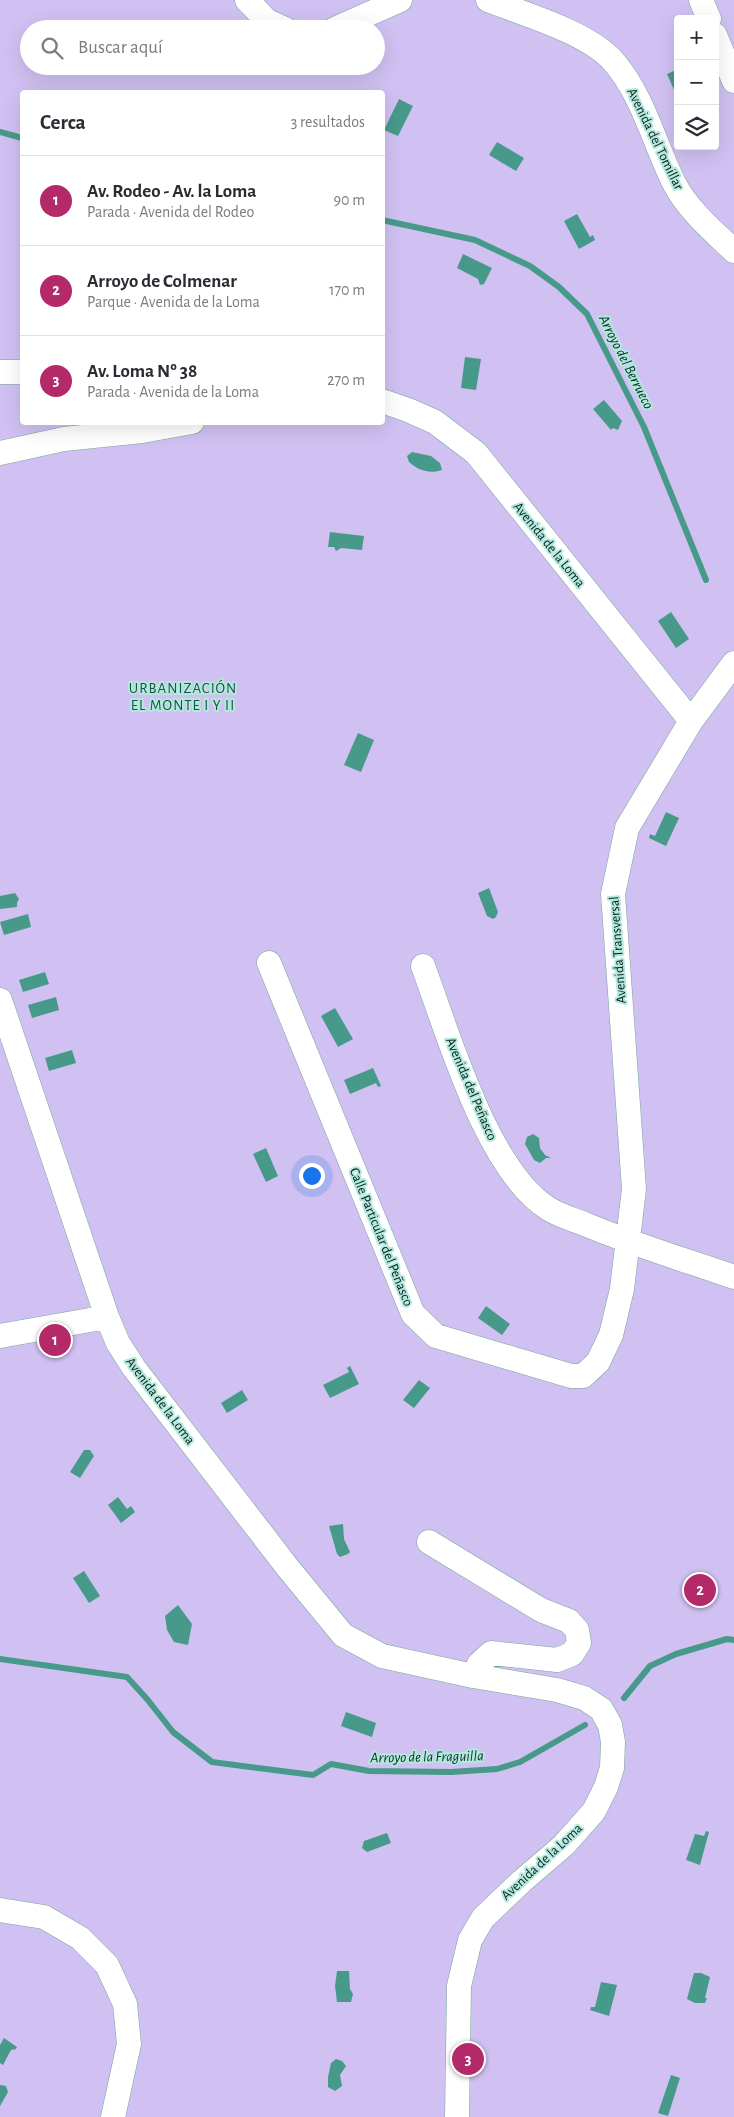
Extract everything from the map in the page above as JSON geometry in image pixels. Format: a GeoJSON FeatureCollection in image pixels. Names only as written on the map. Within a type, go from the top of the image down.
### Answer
{"type":"FeatureCollection","features":[{"type":"Feature","properties":{"kind":"street"},"geometry":{"type":"LineString","coordinates":[[247,0],[266,20]]}},
{"type":"Feature","properties":{"kind":"street"},"geometry":{"type":"LineString","coordinates":[[355,20],[400,0]]}},
{"type":"Feature","properties":{"kind":"street","name":"Avenida del Tomillar"},"geometry":{"type":"LineString","coordinates":[[488,0],[550,24],[588,42],[613,61],[633,91],[675,184],[697,216],[734,251]]}},
{"type":"Feature","properties":{"kind":"street"},"geometry":{"type":"LineString","coordinates":[[701,0],[707,15]]}},
{"type":"Feature","properties":{"kind":"street"},"geometry":{"type":"LineString","coordinates":[[719,44],[734,81]]}},
{"type":"Feature","properties":{"kind":"street"},"geometry":{"type":"LineString","coordinates":[[0,372],[20,372]]}},
{"type":"Feature","properties":{"kind":"street","name":"Avenida de la Loma"},"geometry":{"type":"LineString","coordinates":[[385,402],[435,422],[476,453],[691,721]]}},
{"type":"Feature","properties":{"kind":"street"},"geometry":{"type":"LineString","coordinates":[[0,453],[64,439],[142,431],[175,425]]}},
{"type":"Feature","properties":{"kind":"street","name":"Avenida Transversal"},"geometry":{"type":"LineString","coordinates":[[628,1240],[634,1189],[613,894],[627,828],[691,721],[734,663]]}},
{"type":"Feature","properties":{"kind":"street","name":"Calle Particular del Peñasco"},"geometry":{"type":"LineString","coordinates":[[269,963],[413,1314],[436,1336],[571,1376],[583,1376],[598,1362],[611,1335],[622,1289],[628,1240]]}},
{"type":"Feature","properties":{"kind":"street","name":"Avenida del Peñasco"},"geometry":{"type":"LineString","coordinates":[[423,966],[472,1100],[499,1154],[526,1189],[549,1209],[628,1240],[734,1277]]}},
{"type":"Feature","properties":{"kind":"street","name":"Avenida de la Loma"},"geometry":{"type":"LineString","coordinates":[[0,1000],[107,1317],[118,1343],[134,1368],[288,1568],[343,1635],[382,1656],[473,1676],[557,1690],[584,1698],[604,1712],[610,1725],[614,1742],[612,1768],[606,1787],[594,1811],[564,1845],[483,1918],[470,1940],[459,1986],[458,2117]]}},
{"type":"Feature","properties":{"kind":"street"},"geometry":{"type":"LineString","coordinates":[[0,1336],[107,1317]]}},
{"type":"Feature","properties":{"kind":"street"},"geometry":{"type":"LineString","coordinates":[[429,1542],[541,1610],[569,1621],[577,1630],[580,1643],[572,1654],[557,1660],[492,1653],[479,1664],[473,1676]]}},
{"type":"Feature","properties":{"kind":"street"},"geometry":{"type":"LineString","coordinates":[[0,1910],[44,1917],[80,1938],[107,1964],[126,2004],[129,2044],[114,2117]]}},
{"type":"Feature","properties":{"kind":"shaded area"},"geometry":{"type":"Polygon","coordinates":[[[0,0],[734,0],[734,2117],[0,2117],[0,0]]]}},
{"type":"Feature","properties":{"kind":"shaded area"},"geometry":{"type":"Polygon","coordinates":[[[674,71],[674,90],[667,74],[674,71]]]}},
{"type":"Feature","properties":{"kind":"shaded area"},"geometry":{"type":"Polygon","coordinates":[[[399,99],[413,106],[398,136],[385,130],[399,99]]]}},
{"type":"Feature","properties":{"kind":"shaded area"},"geometry":{"type":"Polygon","coordinates":[[[497,142],[524,158],[516,171],[489,155],[497,142]]]}},
{"type":"Feature","properties":{"kind":"shaded area"},"geometry":{"type":"Polygon","coordinates":[[[577,214],[590,237],[593,235],[595,240],[579,249],[564,221],[577,214]]]}},
{"type":"Feature","properties":{"kind":"shaded area"},"geometry":{"type":"Polygon","coordinates":[[[463,254],[492,268],[484,284],[480,285],[478,279],[457,268],[463,254]]]}},
{"type":"Feature","properties":{"kind":"shaded area"},"geometry":{"type":"Polygon","coordinates":[[[465,357],[481,359],[476,390],[461,388],[465,357]]]}},
{"type":"Feature","properties":{"kind":"shaded area"},"geometry":{"type":"Polygon","coordinates":[[[604,400],[622,421],[618,430],[613,428],[611,430],[593,409],[604,400]]]}},
{"type":"Feature","properties":{"kind":"shaded area"},"geometry":{"type":"Polygon","coordinates":[[[412,452],[431,456],[440,463],[442,470],[429,472],[417,468],[409,462],[407,456],[412,452]]]}},
{"type":"Feature","properties":{"kind":"shaded area"},"geometry":{"type":"Polygon","coordinates":[[[330,532],[364,536],[362,550],[341,548],[336,551],[334,547],[328,547],[330,532]]]}},
{"type":"Feature","properties":{"kind":"shaded area"},"geometry":{"type":"Polygon","coordinates":[[[671,612],[689,639],[676,648],[658,621],[671,612]]]}},
{"type":"Feature","properties":{"kind":"shaded area"},"geometry":{"type":"Polygon","coordinates":[[[358,733],[374,740],[361,772],[344,765],[358,733]]]}},
{"type":"Feature","properties":{"kind":"shaded area"},"geometry":{"type":"Polygon","coordinates":[[[666,812],[679,818],[666,846],[649,838],[650,834],[655,836],[666,812]]]}},
{"type":"Feature","properties":{"kind":"shaded area"},"geometry":{"type":"Polygon","coordinates":[[[489,888],[498,912],[493,919],[487,916],[478,893],[489,888]]]}},
{"type":"Feature","properties":{"kind":"shaded area"},"geometry":{"type":"Polygon","coordinates":[[[15,893],[19,899],[17,907],[0,909],[0,896],[15,893]]]}},
{"type":"Feature","properties":{"kind":"shaded area"},"geometry":{"type":"Polygon","coordinates":[[[28,914],[31,927],[4,935],[0,922],[28,914]]]}},
{"type":"Feature","properties":{"kind":"shaded area"},"geometry":{"type":"Polygon","coordinates":[[[45,972],[49,984],[23,992],[19,980],[45,972]]]}},
{"type":"Feature","properties":{"kind":"shaded area"},"geometry":{"type":"Polygon","coordinates":[[[56,997],[59,1010],[32,1018],[28,1005],[56,997]]]}},
{"type":"Feature","properties":{"kind":"shaded area"},"geometry":{"type":"Polygon","coordinates":[[[335,1008],[353,1039],[338,1047],[321,1016],[335,1008]]]}},
{"type":"Feature","properties":{"kind":"shaded area"},"geometry":{"type":"Polygon","coordinates":[[[72,1050],[76,1063],[49,1071],[45,1058],[72,1050]]]}},
{"type":"Feature","properties":{"kind":"shaded area"},"geometry":{"type":"Polygon","coordinates":[[[373,1068],[381,1086],[378,1087],[376,1083],[350,1094],[344,1080],[373,1068]]]}},
{"type":"Feature","properties":{"kind":"shaded area"},"geometry":{"type":"Polygon","coordinates":[[[533,1134],[539,1138],[540,1148],[545,1155],[551,1158],[546,1158],[540,1163],[534,1160],[525,1144],[527,1137],[533,1134]]]}},
{"type":"Feature","properties":{"kind":"shaded area"},"geometry":{"type":"Polygon","coordinates":[[[266,1148],[278,1176],[266,1182],[253,1154],[266,1148]]]}},
{"type":"Feature","properties":{"kind":"shaded area"},"geometry":{"type":"Polygon","coordinates":[[[486,1306],[510,1324],[502,1335],[478,1318],[486,1306]]]}},
{"type":"Feature","properties":{"kind":"shaded area"},"geometry":{"type":"Polygon","coordinates":[[[350,1366],[359,1384],[330,1398],[323,1385],[349,1372],[347,1368],[350,1366]]]}},
{"type":"Feature","properties":{"kind":"shaded area"},"geometry":{"type":"Polygon","coordinates":[[[419,1380],[430,1388],[414,1408],[403,1400],[419,1380]]]}},
{"type":"Feature","properties":{"kind":"shaded area"},"geometry":{"type":"Polygon","coordinates":[[[242,1390],[248,1400],[227,1413],[221,1403],[242,1390]]]}},
{"type":"Feature","properties":{"kind":"shaded area"},"geometry":{"type":"Polygon","coordinates":[[[84,1450],[90,1450],[94,1456],[80,1478],[70,1472],[84,1450]]]}},
{"type":"Feature","properties":{"kind":"shaded area"},"geometry":{"type":"Polygon","coordinates":[[[118,1497],[127,1509],[131,1506],[135,1512],[121,1523],[108,1505],[118,1497]]]}},
{"type":"Feature","properties":{"kind":"shaded area"},"geometry":{"type":"Polygon","coordinates":[[[343,1524],[344,1539],[350,1552],[340,1557],[337,1554],[329,1526],[343,1524]]]}},
{"type":"Feature","properties":{"kind":"shaded area"},"geometry":{"type":"Polygon","coordinates":[[[84,1571],[100,1596],[89,1603],[73,1578],[84,1571]]]}},
{"type":"Feature","properties":{"kind":"shaded area"},"geometry":{"type":"Polygon","coordinates":[[[178,1605],[192,1624],[188,1645],[174,1642],[167,1630],[165,1616],[178,1605]]]}},
{"type":"Feature","properties":{"kind":"shaded area"},"geometry":{"type":"Polygon","coordinates":[[[346,1712],[376,1723],[372,1737],[341,1726],[346,1712]]]}},
{"type":"Feature","properties":{"kind":"shaded area"},"geometry":{"type":"Polygon","coordinates":[[[706,1831],[709,1832],[700,1865],[686,1860],[695,1834],[704,1836],[706,1831]]]}},
{"type":"Feature","properties":{"kind":"shaded area"},"geometry":{"type":"Polygon","coordinates":[[[387,1833],[391,1843],[367,1852],[362,1848],[364,1841],[387,1833]]]}},
{"type":"Feature","properties":{"kind":"shaded area"},"geometry":{"type":"Polygon","coordinates":[[[337,1971],[349,1971],[350,1989],[353,1994],[351,2002],[337,2002],[335,1986],[337,1971]]]}},
{"type":"Feature","properties":{"kind":"shaded area"},"geometry":{"type":"Polygon","coordinates":[[[694,1973],[701,1973],[710,1977],[705,2003],[695,2003],[687,1999],[694,1973]]]}},
{"type":"Feature","properties":{"kind":"shaded area"},"geometry":{"type":"Polygon","coordinates":[[[601,1982],[617,1985],[609,2016],[590,2010],[591,2007],[595,2007],[601,1982]]]}},
{"type":"Feature","properties":{"kind":"shaded area"},"geometry":{"type":"Polygon","coordinates":[[[4,2038],[17,2047],[11,2050],[3,2065],[0,2063],[0,2045],[4,2038]]]}},
{"type":"Feature","properties":{"kind":"shaded area"},"geometry":{"type":"Polygon","coordinates":[[[336,2059],[342,2061],[346,2066],[340,2075],[342,2086],[335,2091],[328,2087],[328,2077],[331,2063],[336,2059]]]}},
{"type":"Feature","properties":{"kind":"shaded area"},"geometry":{"type":"Polygon","coordinates":[[[671,2075],[680,2078],[668,2116],[658,2113],[671,2075]]]}},
{"type":"Feature","properties":{"kind":"shaded area"},"geometry":{"type":"Polygon","coordinates":[[[0,2085],[6,2086],[8,2092],[0,2106],[0,2085]]]}},
{"type":"Feature","properties":{"kind":"waterway","name":"Arroyo del Berrueco"},"geometry":{"type":"LineString","coordinates":[[0,132],[20,137]]}},
{"type":"Feature","properties":{"kind":"waterway","name":"Arroyo del Berrueco"},"geometry":{"type":"LineString","coordinates":[[385,221],[475,240],[530,266],[559,287],[587,314],[644,427],[706,580]]}},
{"type":"Feature","properties":{"kind":"waterway","name":"Arroyo de la Fraguilla"},"geometry":{"type":"LineString","coordinates":[[624,1698],[650,1666],[676,1654],[727,1639],[734,1640]]}},
{"type":"Feature","properties":{"kind":"waterway","name":"Arroyo de la Fraguilla"},"geometry":{"type":"LineString","coordinates":[[0,1659],[127,1677],[173,1732],[212,1762],[313,1775],[331,1764],[369,1771],[451,1772],[497,1769],[520,1762],[585,1725]]}},
{"type":"Feature","properties":{"kind":"place","name":"Av. Rodeo - Av. la Loma"},"geometry":{"type":"Point","coordinates":[55,1340]}},
{"type":"Feature","properties":{"kind":"place","name":"Arroyo de Colmenar"},"geometry":{"type":"Point","coordinates":[700,1590]}},
{"type":"Feature","properties":{"kind":"place","name":"Av. Loma Nº 38"},"geometry":{"type":"Point","coordinates":[468,2059]}},
{"type":"Feature","properties":{"kind":"district","name":"URBANIZACIÓN EL MONTE I Y II"},"geometry":{"type":"Point","coordinates":[183,696]}}]}
